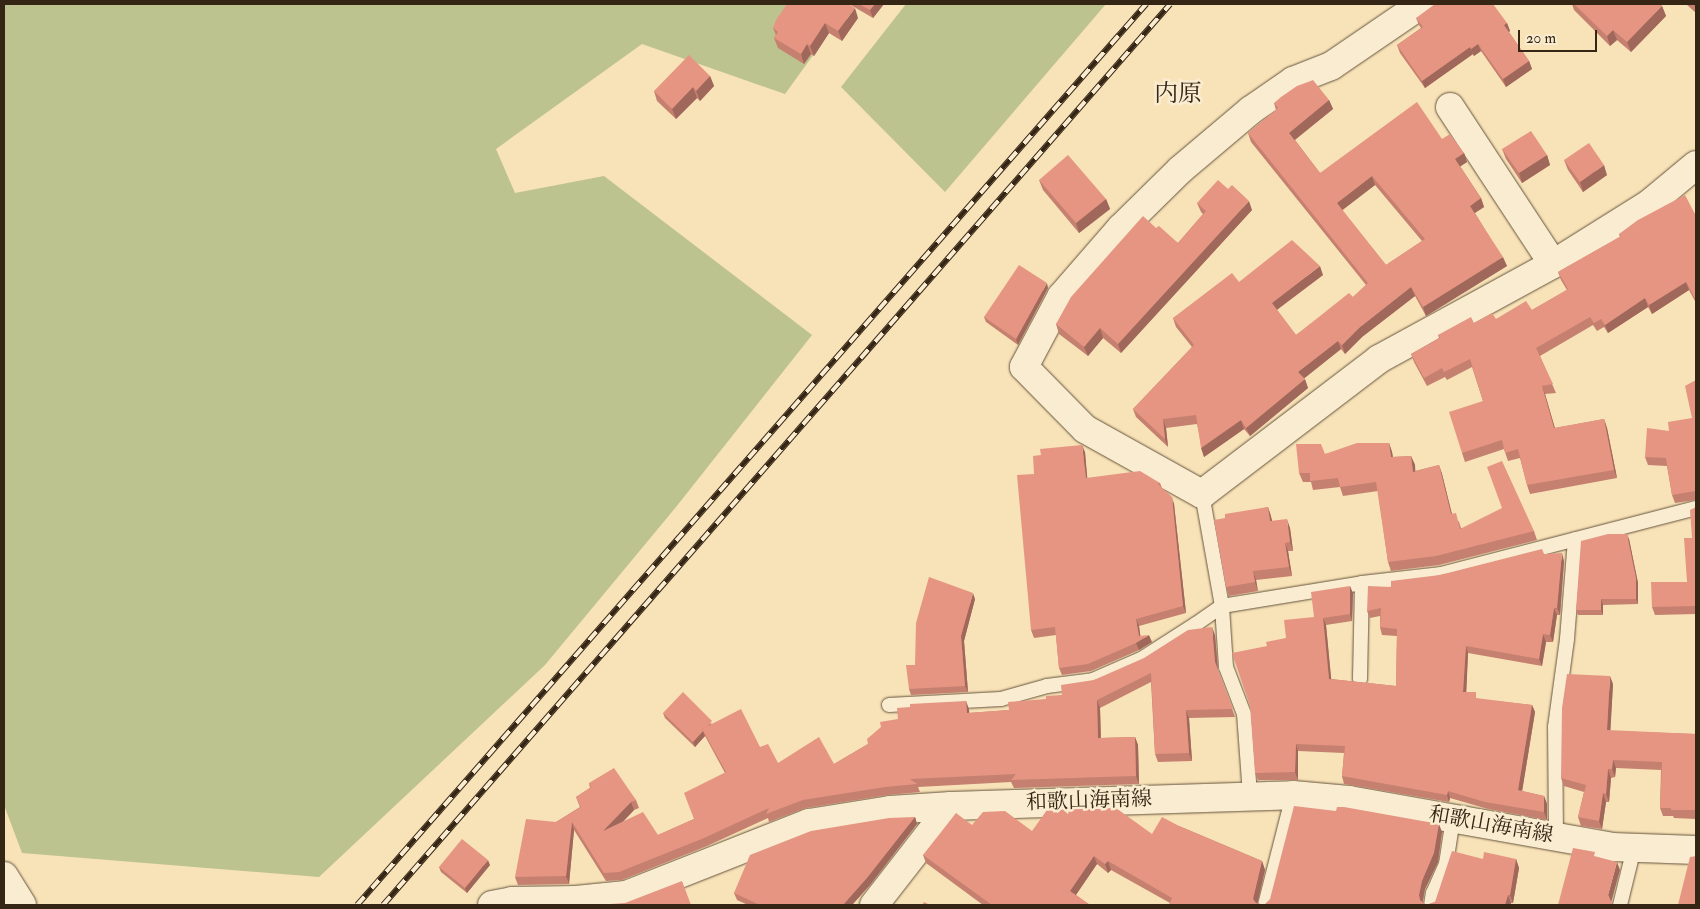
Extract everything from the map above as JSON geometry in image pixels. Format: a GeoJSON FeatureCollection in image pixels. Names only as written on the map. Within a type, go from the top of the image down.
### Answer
{"type":"FeatureCollection","features":[{"type":"Feature","properties":{"kind":"street"},"geometry":{"type":"LineString","coordinates":[[1422,4],[1332,66],[1293,81],[1251,110],[1180,170],[1121,228],[1061,297],[1024,367],[1085,429],[1202,494],[1379,359],[1553,264],[1649,204],[1696,166]]}},
{"type":"Feature","properties":{"kind":"street"},"geometry":{"type":"LineString","coordinates":[[1450,107],[1553,264]]}},
{"type":"Feature","properties":{"kind":"street","name":"和歌山海南線"},"geometry":{"type":"LineString","coordinates":[[492,905],[512,901],[576,900],[626,895],[809,823],[890,810],[951,806],[1293,795],[1350,800],[1612,847],[1696,850]]}},
{"type":"Feature","properties":{"kind":"street"},"geometry":{"type":"LineString","coordinates":[[874,905],[951,806]]}},
{"type":"Feature","properties":{"kind":"street"},"geometry":{"type":"LineString","coordinates":[[4,876],[22,905]]}},
{"type":"Feature","properties":{"kind":"lane"},"geometry":{"type":"LineString","coordinates":[[1202,494],[1222,606],[1226,667],[1244,714],[1250,795]]}},
{"type":"Feature","properties":{"kind":"lane"},"geometry":{"type":"LineString","coordinates":[[890,705],[1001,699],[1047,686],[1093,680],[1143,658],[1222,606],[1362,583],[1441,574],[1696,508]]}},
{"type":"Feature","properties":{"kind":"lane"},"geometry":{"type":"LineString","coordinates":[[1556,837],[1554,728],[1568,639],[1575,539]]}},
{"type":"Feature","properties":{"kind":"lane"},"geometry":{"type":"LineString","coordinates":[[1360,679],[1362,583]]}},
{"type":"Feature","properties":{"kind":"lane"},"geometry":{"type":"LineString","coordinates":[[1265,905],[1293,795]]}},
{"type":"Feature","properties":{"kind":"lane"},"geometry":{"type":"LineString","coordinates":[[1431,905],[1446,864],[1453,818]]}},
{"type":"Feature","properties":{"kind":"lane"},"geometry":{"type":"LineString","coordinates":[[1620,905],[1634,848]]}},
{"type":"Feature","properties":{"kind":"green space"},"geometry":{"type":"Polygon","coordinates":[[[4,4],[850,4],[785,94],[642,44],[496,149],[515,193],[604,176],[812,335],[676,507],[545,665],[319,877],[22,853],[4,805],[4,4]]]}},
{"type":"Feature","properties":{"kind":"green space"},"geometry":{"type":"Polygon","coordinates":[[[906,4],[1106,4],[945,192],[841,87],[906,4]]]}},
{"type":"Feature","properties":{"kind":"building"},"geometry":{"type":"Polygon","coordinates":[[[787,4],[848,4],[855,8],[838,31],[825,23],[810,46],[807,44],[801,54],[774,38],[778,32],[773,28],[776,20],[787,4]]]}},
{"type":"Feature","properties":{"kind":"building"},"geometry":{"type":"Polygon","coordinates":[[[859,4],[875,4],[870,10],[859,4]]]}},
{"type":"Feature","properties":{"kind":"building"},"geometry":{"type":"Polygon","coordinates":[[[1435,4],[1493,4],[1507,23],[1504,25],[1529,61],[1503,79],[1478,44],[1471,49],[1470,47],[1422,81],[1397,45],[1423,27],[1416,18],[1435,4]]]}},
{"type":"Feature","properties":{"kind":"building"},"geometry":{"type":"Polygon","coordinates":[[[1574,4],[1660,4],[1662,6],[1627,42],[1613,30],[1607,36],[1574,4]]]}},
{"type":"Feature","properties":{"kind":"building"},"geometry":{"type":"Polygon","coordinates":[[[689,55],[710,76],[696,91],[693,87],[672,109],[654,91],[689,55]]]}},
{"type":"Feature","properties":{"kind":"building"},"geometry":{"type":"Polygon","coordinates":[[[1313,80],[1329,100],[1289,133],[1320,173],[1417,102],[1442,139],[1450,134],[1464,153],[1455,159],[1481,198],[1470,206],[1503,257],[1423,307],[1411,287],[1359,328],[1342,345],[1338,341],[1298,372],[1305,379],[1246,428],[1241,420],[1201,448],[1196,415],[1163,419],[1165,439],[1133,409],[1194,345],[1173,318],[1232,273],[1239,282],[1292,240],[1320,266],[1272,303],[1296,335],[1349,293],[1353,297],[1368,283],[1248,133],[1278,108],[1274,103],[1297,86],[1313,80]],[[1372,176],[1337,203],[1386,265],[1425,239],[1372,176]]]}},
{"type":"Feature","properties":{"kind":"building"},"geometry":{"type":"Polygon","coordinates":[[[1531,131],[1547,155],[1519,173],[1502,149],[1531,131]]]}},
{"type":"Feature","properties":{"kind":"building"},"geometry":{"type":"Polygon","coordinates":[[[1589,143],[1604,165],[1580,182],[1564,160],[1589,143]]]}},
{"type":"Feature","properties":{"kind":"building"},"geometry":{"type":"Polygon","coordinates":[[[1068,155],[1106,199],[1076,223],[1039,180],[1068,155]]]}},
{"type":"Feature","properties":{"kind":"building"},"geometry":{"type":"Polygon","coordinates":[[[1218,180],[1228,189],[1232,185],[1249,201],[1118,344],[1100,328],[1084,347],[1056,324],[1071,297],[1143,216],[1156,228],[1159,226],[1178,243],[1206,211],[1197,203],[1218,180]]]}},
{"type":"Feature","properties":{"kind":"building"},"geometry":{"type":"Polygon","coordinates":[[[1685,195],[1696,216],[1696,300],[1686,282],[1649,305],[1645,298],[1605,325],[1601,319],[1594,323],[1590,317],[1536,348],[1553,384],[1542,386],[1554,428],[1604,419],[1614,470],[1527,485],[1518,449],[1505,453],[1502,440],[1462,453],[1449,412],[1483,401],[1470,359],[1444,372],[1442,368],[1424,378],[1411,354],[1440,338],[1438,335],[1471,317],[1474,323],[1492,313],[1496,319],[1526,301],[1532,310],[1568,289],[1558,272],[1621,236],[1619,234],[1638,220],[1685,195]]]}},
{"type":"Feature","properties":{"kind":"building"},"geometry":{"type":"Polygon","coordinates":[[[1019,265],[1047,283],[1016,339],[984,317],[1019,265]]]}},
{"type":"Feature","properties":{"kind":"building"},"geometry":{"type":"Polygon","coordinates":[[[1696,380],[1696,493],[1695,491],[1672,495],[1666,458],[1645,457],[1647,428],[1669,431],[1668,422],[1692,418],[1685,386],[1696,380]]]}},
{"type":"Feature","properties":{"kind":"building"},"geometry":{"type":"Polygon","coordinates":[[[1357,443],[1389,443],[1391,457],[1411,456],[1413,472],[1439,465],[1451,514],[1456,513],[1460,529],[1502,508],[1487,467],[1502,461],[1534,531],[1436,556],[1388,562],[1376,482],[1340,487],[1338,478],[1310,481],[1310,473],[1299,473],[1296,444],[1321,444],[1325,454],[1357,443]]]}},
{"type":"Feature","properties":{"kind":"building"},"geometry":{"type":"Polygon","coordinates":[[[1082,445],[1086,478],[1140,471],[1160,483],[1158,484],[1172,497],[1183,606],[1136,619],[1139,636],[1149,635],[1136,643],[1088,664],[1059,668],[1055,627],[1031,630],[1017,475],[1034,474],[1033,456],[1041,455],[1040,449],[1082,445]]]}},
{"type":"Feature","properties":{"kind":"building"},"geometry":{"type":"Polygon","coordinates":[[[1268,507],[1270,521],[1287,519],[1290,542],[1285,543],[1289,567],[1253,571],[1255,582],[1226,587],[1214,520],[1225,518],[1225,514],[1268,507]]]}},
{"type":"Feature","properties":{"kind":"building"},"geometry":{"type":"Polygon","coordinates":[[[1696,507],[1696,606],[1652,607],[1651,582],[1687,582],[1684,538],[1692,538],[1690,510],[1696,507]]]}},
{"type":"Feature","properties":{"kind":"building"},"geometry":{"type":"Polygon","coordinates":[[[1608,534],[1627,534],[1636,578],[1636,599],[1601,599],[1601,610],[1576,610],[1581,541],[1608,534]]]}},
{"type":"Feature","properties":{"kind":"building"},"geometry":{"type":"Polygon","coordinates":[[[1542,549],[1544,554],[1562,553],[1557,608],[1554,608],[1550,635],[1543,634],[1539,659],[1466,646],[1463,692],[1476,692],[1476,698],[1532,705],[1518,790],[1544,796],[1544,812],[1485,802],[1448,791],[1447,795],[1342,776],[1345,746],[1296,744],[1295,772],[1255,773],[1250,706],[1232,653],[1267,646],[1266,642],[1286,638],[1284,620],[1314,617],[1311,592],[1350,586],[1350,614],[1323,618],[1329,679],[1396,686],[1397,629],[1380,627],[1381,608],[1367,611],[1368,586],[1391,587],[1391,581],[1440,575],[1542,549]]]}},
{"type":"Feature","properties":{"kind":"building"},"geometry":{"type":"Polygon","coordinates":[[[929,577],[973,593],[961,636],[965,686],[909,689],[906,665],[915,665],[916,623],[929,577]]]}},
{"type":"Feature","properties":{"kind":"building"},"geometry":{"type":"Polygon","coordinates":[[[1212,627],[1215,662],[1233,709],[1186,710],[1189,753],[1155,754],[1151,673],[1097,700],[1098,738],[1135,737],[1136,776],[1011,780],[1016,774],[910,779],[917,784],[803,800],[766,814],[769,808],[704,838],[619,872],[604,873],[572,822],[566,876],[515,877],[526,819],[556,822],[581,807],[576,797],[591,787],[589,783],[614,768],[636,800],[631,802],[603,831],[643,812],[658,835],[694,819],[684,793],[726,772],[702,729],[741,709],[760,747],[768,744],[778,763],[819,737],[834,764],[868,744],[867,739],[881,727],[880,722],[898,719],[897,708],[910,707],[910,704],[966,701],[967,713],[1009,710],[1008,702],[1046,699],[1046,696],[1062,695],[1061,685],[1094,680],[1144,658],[1188,630],[1212,627]]]}},
{"type":"Feature","properties":{"kind":"building"},"geometry":{"type":"Polygon","coordinates":[[[1567,674],[1610,676],[1607,730],[1696,734],[1696,810],[1660,808],[1662,762],[1613,760],[1612,769],[1608,769],[1606,794],[1603,793],[1599,821],[1578,817],[1586,785],[1561,778],[1562,708],[1567,674]]]}},
{"type":"Feature","properties":{"kind":"building"},"geometry":{"type":"Polygon","coordinates":[[[683,692],[712,721],[707,727],[702,729],[703,731],[693,742],[663,713],[683,692]]]}},
{"type":"Feature","properties":{"kind":"building"},"geometry":{"type":"Polygon","coordinates":[[[1294,806],[1336,811],[1337,807],[1344,807],[1439,824],[1434,853],[1422,881],[1419,895],[1420,900],[1426,905],[1264,905],[1270,899],[1294,806]]]}},
{"type":"Feature","properties":{"kind":"building"},"geometry":{"type":"Polygon","coordinates":[[[1116,808],[1152,834],[1162,817],[1262,861],[1253,899],[1256,903],[1264,905],[1169,905],[1172,898],[1108,861],[1105,864],[1094,856],[1070,891],[1090,905],[992,905],[923,855],[956,813],[972,825],[983,812],[1005,811],[1032,831],[1047,810],[1116,808]]]}},
{"type":"Feature","properties":{"kind":"building"},"geometry":{"type":"Polygon","coordinates":[[[915,817],[843,905],[760,905],[734,893],[750,855],[811,831],[889,818],[915,817]]]}},
{"type":"Feature","properties":{"kind":"building"},"geometry":{"type":"Polygon","coordinates":[[[462,839],[488,860],[465,888],[439,867],[462,839]]]}},
{"type":"Feature","properties":{"kind":"building"},"geometry":{"type":"Polygon","coordinates":[[[1573,848],[1595,852],[1594,856],[1617,862],[1608,895],[1613,905],[1558,905],[1573,848]]]}},
{"type":"Feature","properties":{"kind":"building"},"geometry":{"type":"Polygon","coordinates":[[[1452,851],[1483,859],[1484,852],[1516,859],[1510,895],[1508,895],[1505,905],[1426,905],[1435,902],[1452,851]]]}},
{"type":"Feature","properties":{"kind":"building"},"geometry":{"type":"Polygon","coordinates":[[[1696,856],[1696,905],[1678,905],[1690,857],[1696,856]]]}},
{"type":"Feature","properties":{"kind":"building"},"geometry":{"type":"Polygon","coordinates":[[[682,881],[691,905],[596,905],[625,903],[682,881]]]}},
{"type":"Feature","properties":{"kind":"railway"},"geometry":{"type":"LineString","coordinates":[[357,905],[1146,4]]}},
{"type":"Feature","properties":{"kind":"railway"},"geometry":{"type":"LineString","coordinates":[[383,905],[1170,4]]}},
{"type":"Feature","properties":{"kind":"district","name":"内原"},"geometry":{"type":"Point","coordinates":[1178,94]}}]}
